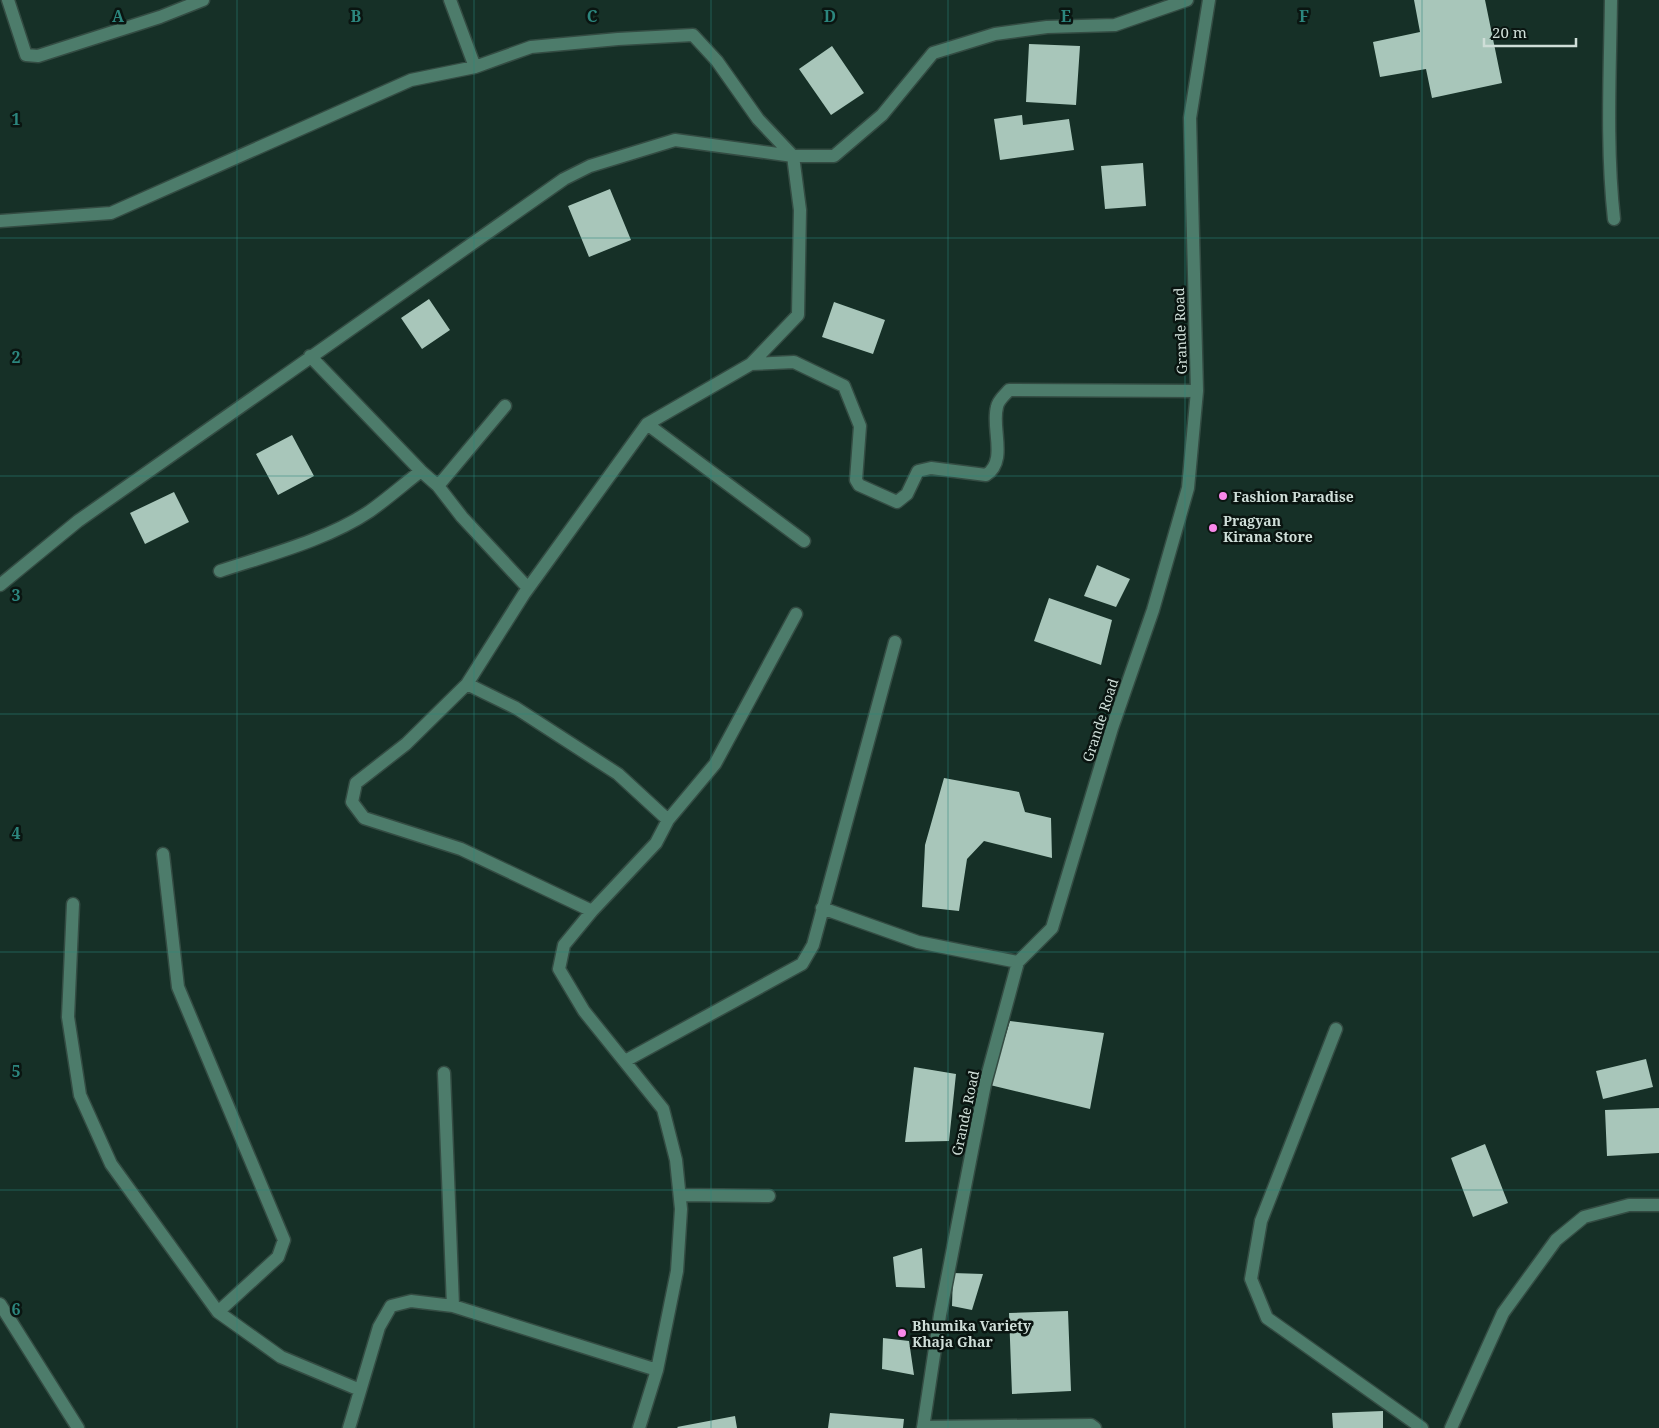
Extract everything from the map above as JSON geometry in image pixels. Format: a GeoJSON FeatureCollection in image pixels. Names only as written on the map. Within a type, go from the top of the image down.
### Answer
{"type":"FeatureCollection","features":[{"type":"Feature","properties":{"kind":"street"},"geometry":{"type":"LineString","coordinates":[[8,0],[26,55],[38,56],[160,17],[203,0]]}},
{"type":"Feature","properties":{"kind":"street"},"geometry":{"type":"LineString","coordinates":[[450,0],[474,67]]}},
{"type":"Feature","properties":{"kind":"street"},"geometry":{"type":"LineString","coordinates":[[0,585],[78,521],[564,178],[590,166],[675,140],[793,156],[834,156],[882,115],[933,53],[995,34],[1047,27],[1115,24],[1187,0]]}},
{"type":"Feature","properties":{"kind":"street","name":"Grande Road"},"geometry":{"type":"LineString","coordinates":[[923,1428],[940,1314],[985,1084],[1018,962],[1052,928],[1112,728],[1153,610],[1188,488],[1196,391],[1190,118],[1209,0]]}},
{"type":"Feature","properties":{"kind":"street"},"geometry":{"type":"LineString","coordinates":[[1611,0],[1611,191],[1614,219]]}},
{"type":"Feature","properties":{"kind":"street"},"geometry":{"type":"LineString","coordinates":[[0,220],[111,213],[411,80],[474,67],[531,46],[618,38],[693,35],[717,61],[758,119],[793,156],[800,210],[798,315],[751,364],[646,424],[528,588],[467,684],[406,744],[356,783],[352,802],[364,818],[461,849],[592,911]]}},
{"type":"Feature","properties":{"kind":"street"},"geometry":{"type":"LineString","coordinates":[[310,356],[438,486],[462,517],[528,588]]}},
{"type":"Feature","properties":{"kind":"street"},"geometry":{"type":"LineString","coordinates":[[751,364],[794,362],[844,386],[860,426],[856,480],[859,485],[897,502],[906,494],[918,471],[930,468],[986,475],[994,470],[997,461],[997,406],[1009,390],[1196,391]]}},
{"type":"Feature","properties":{"kind":"street"},"geometry":{"type":"LineString","coordinates":[[438,486],[505,406]]}},
{"type":"Feature","properties":{"kind":"street"},"geometry":{"type":"LineString","coordinates":[[646,424],[804,541]]}},
{"type":"Feature","properties":{"kind":"street"},"geometry":{"type":"LineString","coordinates":[[220,571],[273,554],[340,528],[369,512],[421,470]]}},
{"type":"Feature","properties":{"kind":"street"},"geometry":{"type":"LineString","coordinates":[[639,1428],[657,1370],[677,1271],[681,1209],[676,1160],[663,1109],[584,1011],[559,969],[564,944],[592,911],[656,843],[668,820],[715,764],[796,614]]}},
{"type":"Feature","properties":{"kind":"street"},"geometry":{"type":"LineString","coordinates":[[625,1061],[802,964],[813,945],[895,642]]}},
{"type":"Feature","properties":{"kind":"street"},"geometry":{"type":"LineString","coordinates":[[467,684],[516,708],[618,774],[668,820]]}},
{"type":"Feature","properties":{"kind":"street"},"geometry":{"type":"LineString","coordinates":[[163,854],[178,987],[284,1240],[278,1257],[218,1312]]}},
{"type":"Feature","properties":{"kind":"street"},"geometry":{"type":"LineString","coordinates":[[72,904],[68,1017],[80,1095],[111,1164],[218,1312],[281,1357],[360,1390]]}},
{"type":"Feature","properties":{"kind":"street"},"geometry":{"type":"LineString","coordinates":[[822,908],[918,942],[1018,962]]}},
{"type":"Feature","properties":{"kind":"street"},"geometry":{"type":"LineString","coordinates":[[1336,1029],[1261,1221],[1251,1279],[1267,1318],[1422,1428]]}},
{"type":"Feature","properties":{"kind":"street"},"geometry":{"type":"LineString","coordinates":[[444,1073],[453,1306]]}},
{"type":"Feature","properties":{"kind":"street"},"geometry":{"type":"LineString","coordinates":[[680,1196],[769,1196]]}},
{"type":"Feature","properties":{"kind":"street"},"geometry":{"type":"LineString","coordinates":[[1450,1428],[1503,1313],[1556,1240],[1584,1217],[1629,1205],[1659,1205]]}},
{"type":"Feature","properties":{"kind":"street"},"geometry":{"type":"LineString","coordinates":[[349,1428],[379,1327],[390,1306],[410,1301],[453,1306],[657,1370]]}},
{"type":"Feature","properties":{"kind":"street"},"geometry":{"type":"LineString","coordinates":[[0,1304],[78,1428]]}},
{"type":"Feature","properties":{"kind":"street"},"geometry":{"type":"LineString","coordinates":[[923,1428],[1091,1425],[1095,1428]]}},
{"type":"Feature","properties":{"kind":"building"},"geometry":{"type":"Polygon","coordinates":[[[1414,0],[1485,0],[1502,83],[1432,98],[1426,69],[1380,77],[1373,42],[1420,32],[1414,0]]]}},
{"type":"Feature","properties":{"kind":"building"},"geometry":{"type":"Polygon","coordinates":[[[1029,44],[1080,46],[1076,105],[1026,102],[1029,44]]]}},
{"type":"Feature","properties":{"kind":"building"},"geometry":{"type":"Polygon","coordinates":[[[832,46],[864,93],[831,115],[799,69],[832,46]]]}},
{"type":"Feature","properties":{"kind":"building"},"geometry":{"type":"Polygon","coordinates":[[[1022,115],[1023,125],[1069,119],[1074,150],[1000,160],[994,119],[1022,115]]]}},
{"type":"Feature","properties":{"kind":"building"},"geometry":{"type":"Polygon","coordinates":[[[1143,163],[1146,206],[1105,209],[1101,166],[1143,163]]]}},
{"type":"Feature","properties":{"kind":"building"},"geometry":{"type":"Polygon","coordinates":[[[610,189],[631,240],[589,257],[568,206],[610,189]]]}},
{"type":"Feature","properties":{"kind":"building"},"geometry":{"type":"Polygon","coordinates":[[[429,299],[450,330],[422,349],[401,318],[429,299]]]}},
{"type":"Feature","properties":{"kind":"building"},"geometry":{"type":"Polygon","coordinates":[[[834,302],[885,320],[873,354],[822,337],[834,302]]]}},
{"type":"Feature","properties":{"kind":"building"},"geometry":{"type":"Polygon","coordinates":[[[292,435],[314,476],[278,495],[256,454],[292,435]]]}},
{"type":"Feature","properties":{"kind":"building"},"geometry":{"type":"Polygon","coordinates":[[[174,492],[189,522],[145,544],[130,513],[174,492]]]}},
{"type":"Feature","properties":{"kind":"building"},"geometry":{"type":"Polygon","coordinates":[[[1097,565],[1130,579],[1116,607],[1084,596],[1097,565]]]}},
{"type":"Feature","properties":{"kind":"building"},"geometry":{"type":"Polygon","coordinates":[[[1049,598],[1112,620],[1101,665],[1034,641],[1049,598]]]}},
{"type":"Feature","properties":{"kind":"building"},"geometry":{"type":"Polygon","coordinates":[[[944,778],[1019,792],[1025,812],[1051,818],[1052,858],[984,841],[967,859],[959,911],[922,907],[925,845],[944,778]]]}},
{"type":"Feature","properties":{"kind":"building"},"geometry":{"type":"Polygon","coordinates":[[[1010,1021],[1104,1033],[1090,1109],[990,1085],[1010,1021]]]}},
{"type":"Feature","properties":{"kind":"building"},"geometry":{"type":"Polygon","coordinates":[[[1646,1059],[1653,1087],[1603,1099],[1596,1071],[1646,1059]]]}},
{"type":"Feature","properties":{"kind":"building"},"geometry":{"type":"Polygon","coordinates":[[[914,1067],[956,1074],[949,1141],[905,1142],[914,1067]]]}},
{"type":"Feature","properties":{"kind":"building"},"geometry":{"type":"Polygon","coordinates":[[[1659,1108],[1659,1153],[1607,1156],[1605,1110],[1659,1108]]]}},
{"type":"Feature","properties":{"kind":"building"},"geometry":{"type":"Polygon","coordinates":[[[1485,1144],[1508,1203],[1473,1217],[1451,1158],[1485,1144]]]}},
{"type":"Feature","properties":{"kind":"building"},"geometry":{"type":"Polygon","coordinates":[[[922,1248],[925,1288],[896,1287],[893,1257],[922,1248]]]}},
{"type":"Feature","properties":{"kind":"building"},"geometry":{"type":"Polygon","coordinates":[[[953,1273],[983,1274],[972,1310],[952,1306],[953,1273]]]}},
{"type":"Feature","properties":{"kind":"building"},"geometry":{"type":"Polygon","coordinates":[[[1068,1311],[1071,1391],[1012,1394],[1009,1313],[1068,1311]]]}},
{"type":"Feature","properties":{"kind":"building"},"geometry":{"type":"Polygon","coordinates":[[[883,1338],[909,1341],[914,1375],[882,1369],[883,1338]]]}},
{"type":"Feature","properties":{"kind":"building"},"geometry":{"type":"Polygon","coordinates":[[[1383,1411],[1383,1428],[1333,1428],[1332,1413],[1383,1411]]]}},
{"type":"Feature","properties":{"kind":"building"},"geometry":{"type":"Polygon","coordinates":[[[830,1413],[904,1419],[903,1428],[828,1428],[830,1413]]]}},
{"type":"Feature","properties":{"kind":"building"},"geometry":{"type":"Polygon","coordinates":[[[735,1416],[737,1428],[677,1427],[735,1416]]]}},
{"type":"Feature","properties":{"kind":"place","name":"Fashion Paradise"},"geometry":{"type":"Point","coordinates":[1223,496]}},
{"type":"Feature","properties":{"kind":"place","name":"Pragyan Kirana Store"},"geometry":{"type":"Point","coordinates":[1213,528]}},
{"type":"Feature","properties":{"kind":"place","name":"Bhumika Variety Khaja Ghar"},"geometry":{"type":"Point","coordinates":[902,1333]}}]}
